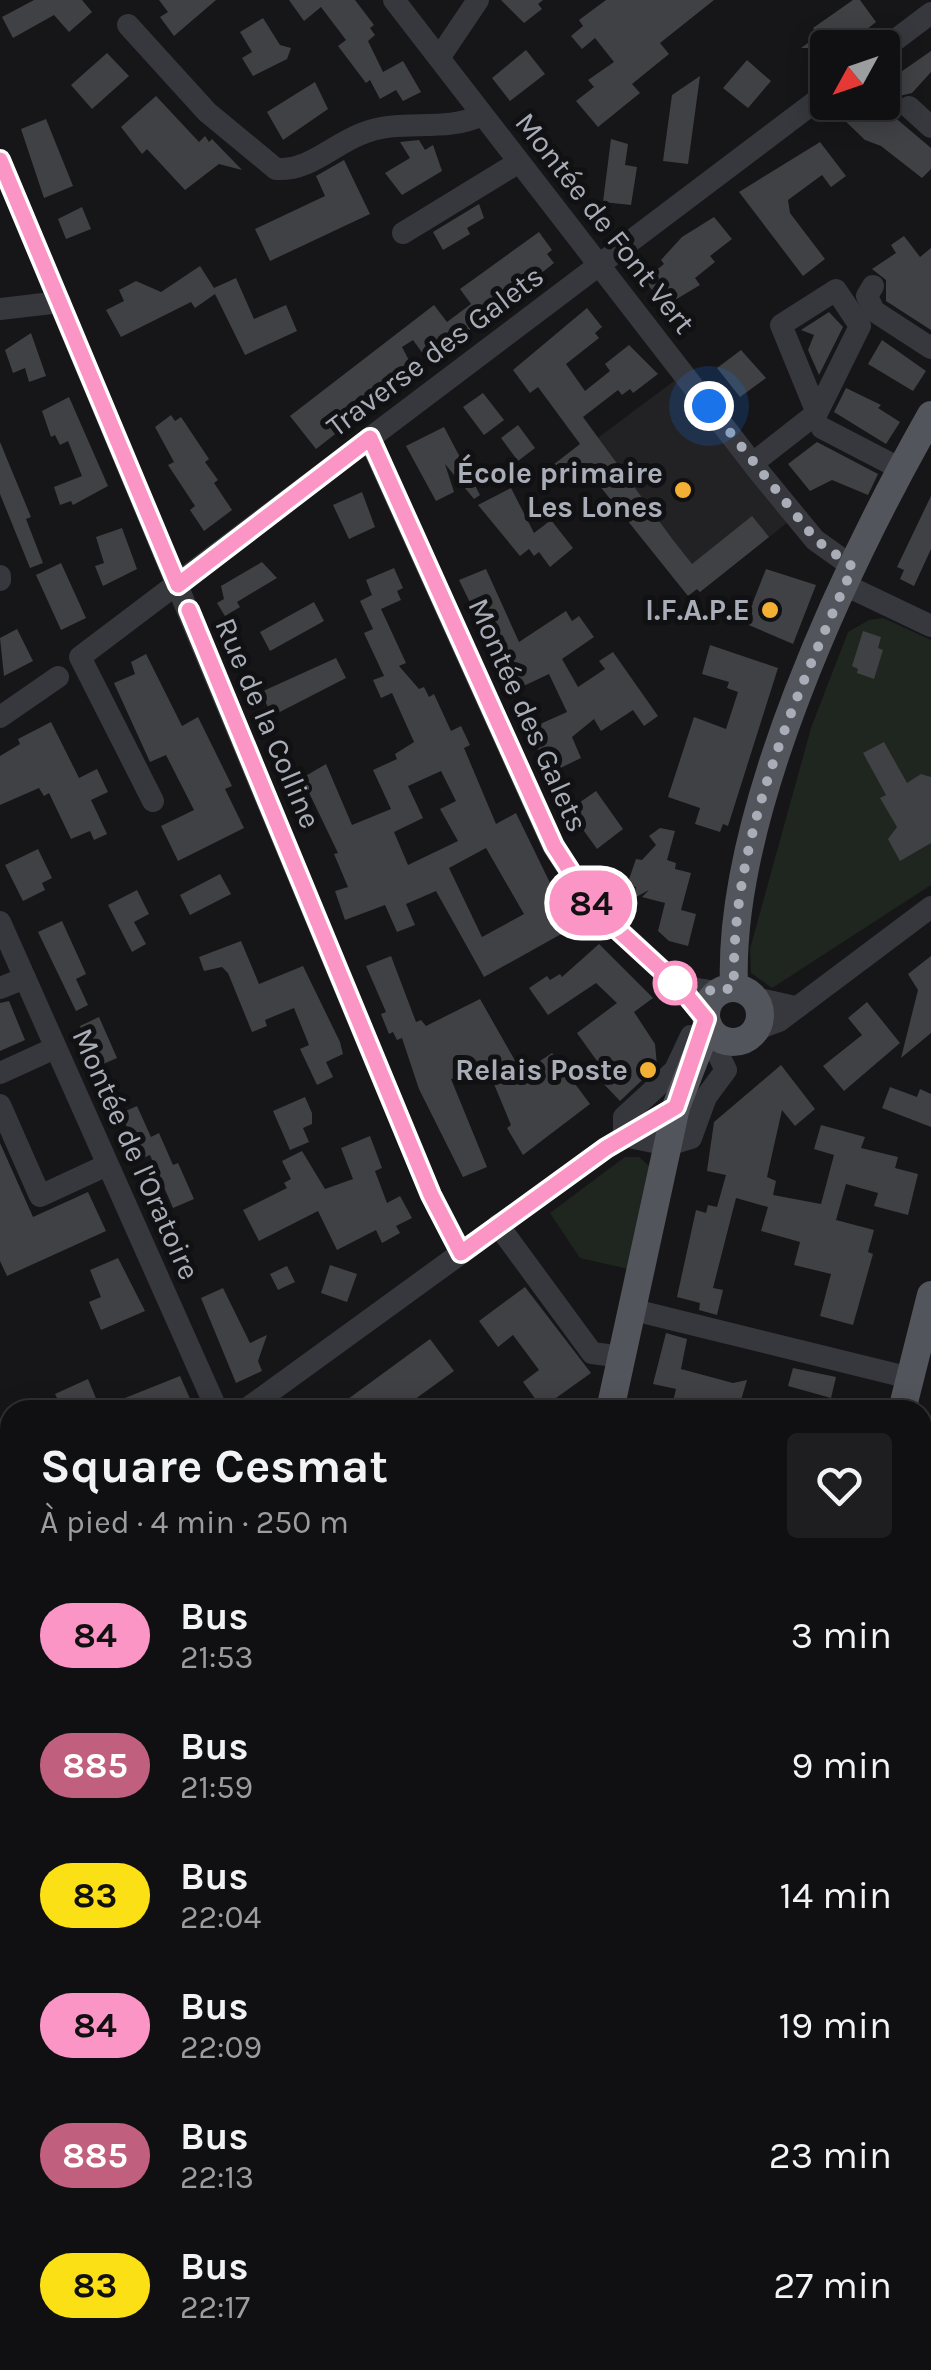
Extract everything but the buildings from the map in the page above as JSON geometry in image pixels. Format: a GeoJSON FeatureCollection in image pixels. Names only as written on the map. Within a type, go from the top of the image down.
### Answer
{"type":"FeatureCollection","features":[{"type":"Feature","properties":{"kind":"main road"},"geometry":{"type":"LineString","coordinates":[[735,993],[735,922],[744,866],[792,716],[849,576],[931,415]]}},
{"type":"Feature","properties":{"kind":"main road"},"geometry":{"type":"LineString","coordinates":[[612,1400],[681,1098],[721,1034],[760,1013],[735,993]]}},
{"type":"Feature","properties":{"kind":"main road"},"geometry":{"type":"LineString","coordinates":[[721,1034],[708,1004],[735,993]]}},
{"type":"Feature","properties":{"kind":"main road"},"geometry":{"type":"LineString","coordinates":[[904,1400],[931,1295]]}},
{"type":"Feature","properties":{"kind":"street","name":"Montée de Font Vert"},"geometry":{"type":"LineString","coordinates":[[394,0],[816,540],[849,576],[931,626]]}},
{"type":"Feature","properties":{"kind":"street"},"geometry":{"type":"LineString","coordinates":[[439,58],[478,0]]}},
{"type":"Feature","properties":{"kind":"street"},"geometry":{"type":"LineString","coordinates":[[900,36],[931,13]]}},
{"type":"Feature","properties":{"kind":"street"},"geometry":{"type":"LineString","coordinates":[[128,24],[208,112],[276,169],[304,165],[361,133],[393,126],[441,128],[482,115]]}},
{"type":"Feature","properties":{"kind":"street","name":"Traverse des Galets"},"geometry":{"type":"LineString","coordinates":[[153,801],[80,657],[810,106]]}},
{"type":"Feature","properties":{"kind":"street"},"geometry":{"type":"LineString","coordinates":[[909,107],[931,127]]}},
{"type":"Feature","properties":{"kind":"street","name":"Rue de la Colline"},"geometry":{"type":"LineString","coordinates":[[0,160],[431,1195],[461,1253]]}},
{"type":"Feature","properties":{"kind":"street"},"geometry":{"type":"LineString","coordinates":[[403,233],[519,162]]}},
{"type":"Feature","properties":{"kind":"street"},"geometry":{"type":"LineString","coordinates":[[873,286],[866,296],[874,312],[931,348]]}},
{"type":"Feature","properties":{"kind":"street"},"geometry":{"type":"LineString","coordinates":[[753,462],[820,420],[860,326],[836,290],[781,325],[820,420],[901,468]]}},
{"type":"Feature","properties":{"kind":"street"},"geometry":{"type":"LineString","coordinates":[[0,309],[60,302]]}},
{"type":"Feature","properties":{"kind":"street","name":"Montée des Galets"},"geometry":{"type":"LineString","coordinates":[[370,438],[554,846],[594,908],[679,986],[721,1034]]}},
{"type":"Feature","properties":{"kind":"street"},"geometry":{"type":"LineString","coordinates":[[0,717],[58,677]]}},
{"type":"Feature","properties":{"kind":"street"},"geometry":{"type":"LineString","coordinates":[[624,1136],[624,1118],[675,1070],[691,1036],[768,1028],[931,907]]}},
{"type":"Feature","properties":{"kind":"street","name":"Montée de l'Oratoire"},"geometry":{"type":"LineString","coordinates":[[0,922],[213,1400]]}},
{"type":"Feature","properties":{"kind":"street"},"geometry":{"type":"LineString","coordinates":[[0,988],[24,978]]}},
{"type":"Feature","properties":{"kind":"street"},"geometry":{"type":"LineString","coordinates":[[679,986],[735,993],[795,1007]]}},
{"type":"Feature","properties":{"kind":"street"},"geometry":{"type":"LineString","coordinates":[[624,1136],[668,1145],[690,1138],[706,1097],[726,1070],[721,1034]]}},
{"type":"Feature","properties":{"kind":"street"},"geometry":{"type":"LineString","coordinates":[[0,1073],[55,1048]]}},
{"type":"Feature","properties":{"kind":"street"},"geometry":{"type":"LineString","coordinates":[[259,1400],[681,1098]]}},
{"type":"Feature","properties":{"kind":"street"},"geometry":{"type":"LineString","coordinates":[[0,1105],[40,1196],[107,1165]]}},
{"type":"Feature","properties":{"kind":"street"},"geometry":{"type":"LineString","coordinates":[[498,1226],[592,1353],[623,1357]]}},
{"type":"Feature","properties":{"kind":"street"},"geometry":{"type":"LineString","coordinates":[[634,1310],[910,1378]]}},
{"type":"Feature","properties":{"kind":"shaded area","name":"École primaire Les Lones"},"geometry":{"type":"Polygon","coordinates":[[[678,378],[788,522],[700,592],[696,589],[688,596],[575,455],[678,378]]]}},
{"type":"Feature","properties":{"kind":"shaded area"},"geometry":{"type":"Polygon","coordinates":[[[883,618],[931,640],[931,885],[772,988],[751,973],[750,949],[811,728],[848,632],[869,620],[883,618]]]}},
{"type":"Feature","properties":{"kind":"shaded area"},"geometry":{"type":"Polygon","coordinates":[[[625,1157],[639,1157],[649,1166],[651,1182],[628,1269],[580,1258],[550,1213],[625,1157]]]}},
{"type":"Feature","properties":{"kind":"bus line","name":"84"},"geometry":{"type":"LineString","coordinates":[[0,160],[178,585],[370,438],[538,813],[570,874],[594,908],[679,986],[706,1019],[708,1025],[676,1107],[606,1148],[461,1253],[431,1195],[189,610]]}},
{"type":"Feature","properties":{"kind":"place","name":"École primaire Les Lones"},"geometry":{"type":"Point","coordinates":[683,490]}},
{"type":"Feature","properties":{"kind":"place","name":"I.F.A.P.E"},"geometry":{"type":"Point","coordinates":[770,610]}},
{"type":"Feature","properties":{"kind":"place","name":"Relais Poste"},"geometry":{"type":"Point","coordinates":[648,1070]}},
{"type":"Feature","properties":{"kind":"route"},"geometry":{"type":"LineString","coordinates":[[675,983],[691,990],[717,992],[734,987],[736,904],[744,866],[792,716],[853,567],[836,559],[816,540],[709,406]]}}]}
